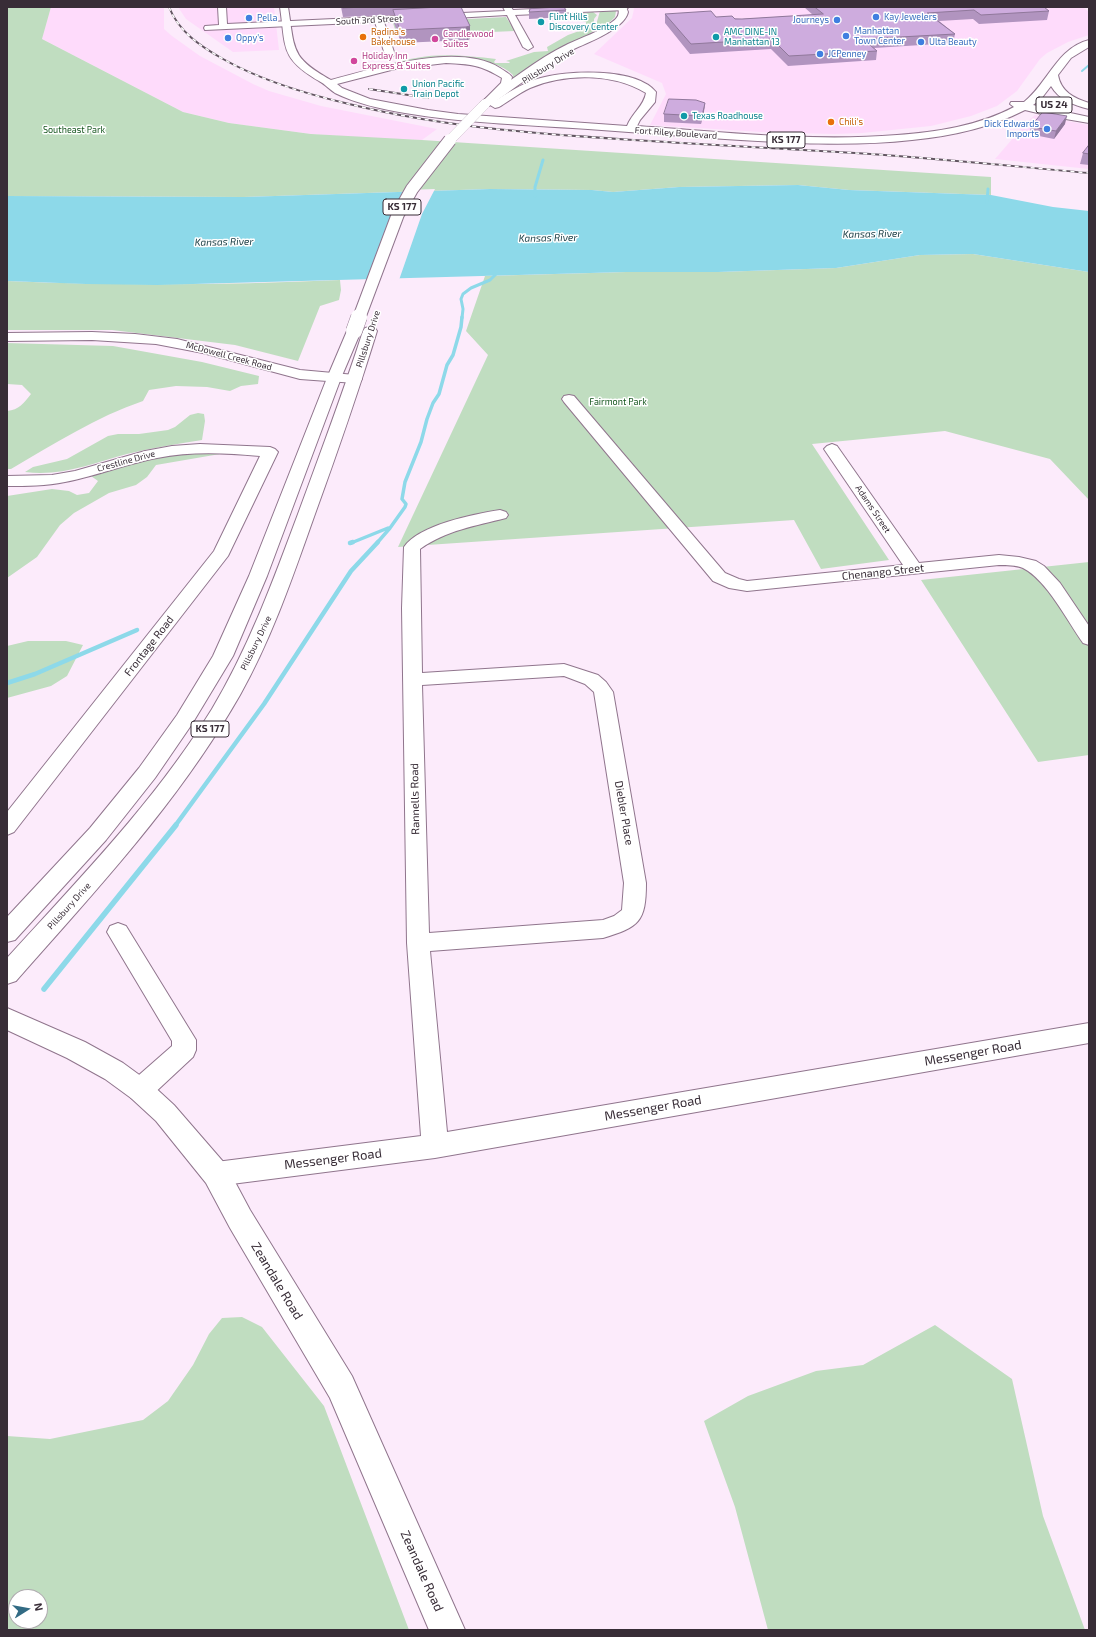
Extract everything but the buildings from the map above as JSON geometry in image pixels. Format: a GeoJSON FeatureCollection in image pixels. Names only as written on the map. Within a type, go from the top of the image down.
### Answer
{"type":"FeatureCollection","features":[{"type":"Feature","properties":{"kind":"main road","name":"Fort Riley Boulevard"},"geometry":{"type":"LineString","coordinates":[[284,7],[289,45],[295,58],[306,69],[330,83],[396,103],[454,113],[788,140],[867,140],[947,131],[984,123],[1004,116],[1020,100]]}},
{"type":"Feature","properties":{"kind":"main road","name":"Pillsbury Drive"},"geometry":{"type":"LineString","coordinates":[[7,933],[98,834],[147,773],[185,718],[223,656],[258,576],[398,214],[412,190],[446,144],[490,104],[539,66],[572,46],[581,43],[621,20],[624,12],[622,7]]}},
{"type":"Feature","properties":{"kind":"main road"},"geometry":{"type":"LineString","coordinates":[[1058,52],[1089,37]]}},
{"type":"Feature","properties":{"kind":"main road"},"geometry":{"type":"LineString","coordinates":[[1034,101],[1068,54],[1089,43]]}},
{"type":"Feature","properties":{"kind":"main road","name":"KS 177"},"geometry":{"type":"LineString","coordinates":[[330,83],[414,62],[434,60],[468,61],[482,63],[499,69],[506,77],[506,84],[490,104]]}},
{"type":"Feature","properties":{"kind":"main road","name":"US 24"},"geometry":{"type":"LineString","coordinates":[[1053,74],[1055,86],[1060,92],[1078,103],[1089,106]]}},
{"type":"Feature","properties":{"kind":"main road","name":"KS 177"},"geometry":{"type":"LineString","coordinates":[[490,104],[527,86],[556,78],[577,75],[613,77],[643,85],[651,92],[650,102],[634,120],[631,128]]}},
{"type":"Feature","properties":{"kind":"main road","name":"Fort Riley Boulevard"},"geometry":{"type":"LineString","coordinates":[[631,128],[785,135],[866,135],[912,131],[955,124],[996,111],[1020,100]]}},
{"type":"Feature","properties":{"kind":"main road","name":"US 24"},"geometry":{"type":"LineString","coordinates":[[1020,100],[1034,101],[1089,111]]}},
{"type":"Feature","properties":{"kind":"main road","name":"US 24"},"geometry":{"type":"LineString","coordinates":[[1020,100],[1054,114],[1089,120]]}},
{"type":"Feature","properties":{"kind":"main road","name":"Pillsbury Drive"},"geometry":{"type":"LineString","coordinates":[[424,192],[435,173],[490,104]]}},
{"type":"Feature","properties":{"kind":"main road"},"geometry":{"type":"LineString","coordinates":[[1004,116],[1027,113],[1054,114]]}},
{"type":"Feature","properties":{"kind":"main road","name":"Pillsbury Drive"},"geometry":{"type":"LineString","coordinates":[[7,974],[119,851],[165,792],[210,728],[238,680],[265,626],[355,379],[375,317]]}},
{"type":"Feature","properties":{"kind":"main road","name":"Zeandale Road"},"geometry":{"type":"LineString","coordinates":[[7,1018],[76,1050],[114,1071],[140,1090],[165,1113],[216,1174],[240,1219],[341,1387],[447,1630]]}},
{"type":"Feature","properties":{"kind":"street"},"geometry":{"type":"LineString","coordinates":[[222,7],[223,27]]}},
{"type":"Feature","properties":{"kind":"street","name":"South 3rd Street"},"geometry":{"type":"LineString","coordinates":[[208,28],[379,20],[508,10],[625,7]]}},
{"type":"Feature","properties":{"kind":"street"},"geometry":{"type":"LineString","coordinates":[[508,10],[528,47]]}},
{"type":"Feature","properties":{"kind":"street"},"geometry":{"type":"LineString","coordinates":[[379,20],[390,55]]}},
{"type":"Feature","properties":{"kind":"street","name":"McDowell Creek Road"},"geometry":{"type":"LineString","coordinates":[[7,337],[111,337],[174,342],[197,346],[293,374],[355,379]]}},
{"type":"Feature","properties":{"kind":"street","name":"Chenango Street"},"geometry":{"type":"LineString","coordinates":[[569,399],[719,577],[735,584],[747,586],[1000,560],[1014,561],[1030,565],[1038,570],[1047,580],[1089,639]]}},
{"type":"Feature","properties":{"kind":"street","name":"Crestline Drive"},"geometry":{"type":"LineString","coordinates":[[7,481],[29,482],[53,480],[82,473],[130,458],[159,452],[196,448],[270,452]]}},
{"type":"Feature","properties":{"kind":"street","name":"Adams Street"},"geometry":{"type":"LineString","coordinates":[[832,448],[914,569]]}},
{"type":"Feature","properties":{"kind":"street","name":"Frontage Road"},"geometry":{"type":"LineString","coordinates":[[7,826],[222,552],[270,452]]}},
{"type":"Feature","properties":{"kind":"street"},"geometry":{"type":"LineString","coordinates":[[7,490],[29,482]]}},
{"type":"Feature","properties":{"kind":"street","name":"Rannells Road"},"geometry":{"type":"LineString","coordinates":[[435,1146],[418,943],[412,547],[423,538],[442,529],[465,522],[500,515]]}},
{"type":"Feature","properties":{"kind":"street","name":"Diebler Place"},"geometry":{"type":"LineString","coordinates":[[413,680],[564,670],[586,677],[598,684],[603,692],[635,883],[633,912],[628,918],[614,926],[603,929],[418,943]]}},
{"type":"Feature","properties":{"kind":"street"},"geometry":{"type":"LineString","coordinates":[[118,932],[184,1040],[184,1050],[178,1058],[140,1090]]}},
{"type":"Feature","properties":{"kind":"street","name":"Messenger Road"},"geometry":{"type":"LineString","coordinates":[[216,1174],[435,1146],[1089,1034]]}},
{"type":"Feature","properties":{"kind":"shaded area"},"geometry":{"type":"Polygon","coordinates":[[[51,7],[164,7],[164,29],[172,36],[200,56],[253,84],[269,91],[321,106],[437,129],[422,140],[368,138],[311,134],[229,123],[183,112],[42,39],[51,7]]]}},
{"type":"Feature","properties":{"kind":"shaded area"},"geometry":{"type":"Polygon","coordinates":[[[178,7],[274,7],[279,50],[233,52],[186,19],[178,7]]]}},
{"type":"Feature","properties":{"kind":"shaded area"},"geometry":{"type":"Polygon","coordinates":[[[633,7],[1083,7],[1089,12],[1089,35],[1068,42],[1047,53],[1040,59],[1017,91],[997,106],[971,116],[931,126],[862,133],[834,134],[761,132],[650,125],[666,94],[662,83],[594,54],[632,18],[633,7]]]}},
{"type":"Feature","properties":{"kind":"shaded area"},"geometry":{"type":"Polygon","coordinates":[[[1035,115],[1089,125],[1089,169],[995,159],[1027,122],[1035,115]]]}},
{"type":"Feature","properties":{"kind":"green space","name":"Southeast Park"},"geometry":{"type":"Polygon","coordinates":[[[7,7],[51,7],[42,39],[183,112],[229,123],[311,134],[991,177],[991,195],[849,190],[798,185],[679,187],[613,192],[592,190],[490,189],[244,197],[7,196],[7,7]]]}},
{"type":"Feature","properties":{"kind":"green space"},"geometry":{"type":"Polygon","coordinates":[[[600,11],[616,11],[615,17],[611,21],[513,79],[513,75],[504,68],[488,62],[470,59],[356,74],[401,61],[426,56],[486,58],[496,59],[494,62],[495,63],[509,63],[510,62],[506,61],[534,52],[548,51],[547,47],[568,35],[596,25],[600,11]]]}},
{"type":"Feature","properties":{"kind":"green space"},"geometry":{"type":"Polygon","coordinates":[[[593,12],[597,15],[594,19],[594,23],[590,27],[586,27],[586,22],[574,19],[576,19],[575,14],[593,12]]]}},
{"type":"Feature","properties":{"kind":"green space"},"geometry":{"type":"Polygon","coordinates":[[[506,17],[515,31],[397,36],[393,23],[506,17]]]}},
{"type":"Feature","properties":{"kind":"green space","name":"Fairmont Park"},"geometry":{"type":"Polygon","coordinates":[[[973,254],[1089,272],[1089,500],[1050,459],[945,431],[812,444],[889,560],[821,569],[794,520],[398,547],[488,355],[466,331],[485,276],[626,272],[718,272],[836,268],[920,255],[973,254]]]}},
{"type":"Feature","properties":{"kind":"green space"},"geometry":{"type":"Polygon","coordinates":[[[340,280],[341,290],[339,300],[320,306],[298,361],[235,345],[112,330],[7,330],[7,281],[90,284],[174,284],[340,280]]]}},
{"type":"Feature","properties":{"kind":"green space"},"geometry":{"type":"Polygon","coordinates":[[[7,343],[113,346],[202,362],[259,376],[258,384],[241,386],[230,391],[207,387],[176,386],[149,390],[143,401],[126,407],[92,423],[11,469],[7,469],[7,411],[18,408],[31,394],[22,385],[7,384],[7,343]]]}},
{"type":"Feature","properties":{"kind":"green space"},"geometry":{"type":"Polygon","coordinates":[[[198,413],[204,414],[205,421],[202,440],[127,454],[64,471],[51,473],[25,472],[33,467],[67,459],[108,436],[168,430],[175,427],[190,415],[198,413]]]}},
{"type":"Feature","properties":{"kind":"green space"},"geometry":{"type":"Polygon","coordinates":[[[199,452],[220,454],[156,465],[147,477],[136,485],[109,493],[74,513],[60,525],[37,557],[7,578],[7,496],[52,489],[69,491],[77,495],[89,493],[98,481],[91,476],[145,461],[199,452]]]}},
{"type":"Feature","properties":{"kind":"green space"},"geometry":{"type":"Polygon","coordinates":[[[1089,562],[1089,755],[1038,762],[921,580],[1089,562]]]}},
{"type":"Feature","properties":{"kind":"green space"},"geometry":{"type":"Polygon","coordinates":[[[28,641],[66,641],[83,645],[67,676],[51,686],[7,698],[7,646],[28,641]]]}},
{"type":"Feature","properties":{"kind":"green space"},"geometry":{"type":"Polygon","coordinates":[[[242,1317],[262,1327],[324,1406],[409,1630],[7,1630],[7,1436],[50,1439],[143,1420],[168,1401],[193,1365],[209,1334],[222,1318],[242,1317]]]}},
{"type":"Feature","properties":{"kind":"green space"},"geometry":{"type":"Polygon","coordinates":[[[935,1325],[1012,1379],[1043,1516],[1085,1630],[768,1630],[735,1507],[704,1421],[748,1396],[816,1371],[863,1365],[935,1325]]]}},
{"type":"Feature","properties":{"kind":"water","name":"Kansas River"},"geometry":{"type":"Polygon","coordinates":[[[798,185],[849,190],[991,195],[1053,207],[1089,211],[1089,272],[973,254],[920,255],[836,268],[718,272],[626,272],[157,285],[7,281],[7,196],[244,197],[490,189],[592,190],[613,192],[679,187],[798,185]]]}},
{"type":"Feature","properties":{"kind":"pier"},"geometry":{"type":"Polygon","coordinates":[[[435,189],[422,214],[399,280],[367,281],[407,190],[435,189]]]}},
{"type":"Feature","properties":{"kind":"waterway"},"geometry":{"type":"LineString","coordinates":[[1082,71],[1089,65]]}},
{"type":"Feature","properties":{"kind":"waterway"},"geometry":{"type":"LineString","coordinates":[[535,196],[535,187],[543,160]]}},
{"type":"Feature","properties":{"kind":"waterway"},"geometry":{"type":"LineString","coordinates":[[987,202],[988,189]]}},
{"type":"Feature","properties":{"kind":"waterway"},"geometry":{"type":"LineString","coordinates":[[462,318],[463,309],[461,299],[463,294],[471,288],[490,280],[499,271]]}},
{"type":"Feature","properties":{"kind":"waterway"},"geometry":{"type":"LineString","coordinates":[[377,543],[405,507],[406,504],[402,499],[405,482],[421,442],[433,403],[439,394],[447,365],[453,355],[461,327],[462,317]]}},
{"type":"Feature","properties":{"kind":"waterway"},"geometry":{"type":"LineString","coordinates":[[351,543],[388,528]]}},
{"type":"Feature","properties":{"kind":"waterway"},"geometry":{"type":"LineString","coordinates":[[175,826],[264,704],[351,571],[378,542]]}},
{"type":"Feature","properties":{"kind":"waterway"},"geometry":{"type":"LineString","coordinates":[[7,683],[35,674],[137,630]]}},
{"type":"Feature","properties":{"kind":"waterway"},"geometry":{"type":"LineString","coordinates":[[44,989],[176,825]]}},
{"type":"Feature","properties":{"kind":"railway"},"geometry":{"type":"LineString","coordinates":[[169,7],[178,24],[191,38],[206,49],[238,67],[253,74],[301,91],[390,113],[473,126],[556,135],[884,155],[1089,173]]}},
{"type":"Feature","properties":{"kind":"railway"},"geometry":{"type":"LineString","coordinates":[[369,89],[428,98]]}},
{"type":"Feature","properties":{"kind":"place","name":"Kay Jewelers"},"geometry":{"type":"Point","coordinates":[876,17]}},
{"type":"Feature","properties":{"kind":"place","name":"Pella"},"geometry":{"type":"Point","coordinates":[249,18]}},
{"type":"Feature","properties":{"kind":"place","name":"Journeys"},"geometry":{"type":"Point","coordinates":[837,20]}},
{"type":"Feature","properties":{"kind":"place","name":"Flint Hills Discovery Center"},"geometry":{"type":"Point","coordinates":[541,22]}},
{"type":"Feature","properties":{"kind":"place","name":"Manhattan Town Center"},"geometry":{"type":"Point","coordinates":[846,36]}},
{"type":"Feature","properties":{"kind":"place","name":"Radina's Bakehouse"},"geometry":{"type":"Point","coordinates":[363,37]}},
{"type":"Feature","properties":{"kind":"place","name":"AMC DINE-IN Manhattan 13"},"geometry":{"type":"Point","coordinates":[716,37]}},
{"type":"Feature","properties":{"kind":"place","name":"Oppy's"},"geometry":{"type":"Point","coordinates":[228,38]}},
{"type":"Feature","properties":{"kind":"place","name":"Candlewood Suites"},"geometry":{"type":"Point","coordinates":[435,39]}},
{"type":"Feature","properties":{"kind":"place","name":"Ulta Beauty"},"geometry":{"type":"Point","coordinates":[921,42]}},
{"type":"Feature","properties":{"kind":"place","name":"JCPenney"},"geometry":{"type":"Point","coordinates":[820,54]}},
{"type":"Feature","properties":{"kind":"place","name":"Holiday Inn Express & Suites"},"geometry":{"type":"Point","coordinates":[354,61]}},
{"type":"Feature","properties":{"kind":"place","name":"Union Pacific Train Depot"},"geometry":{"type":"Point","coordinates":[404,89]}},
{"type":"Feature","properties":{"kind":"place","name":"Texas Roadhouse"},"geometry":{"type":"Point","coordinates":[684,116]}},
{"type":"Feature","properties":{"kind":"place","name":"Chili's"},"geometry":{"type":"Point","coordinates":[831,122]}},
{"type":"Feature","properties":{"kind":"place","name":"Dick Edwards Imports"},"geometry":{"type":"Point","coordinates":[1047,129]}}]}
